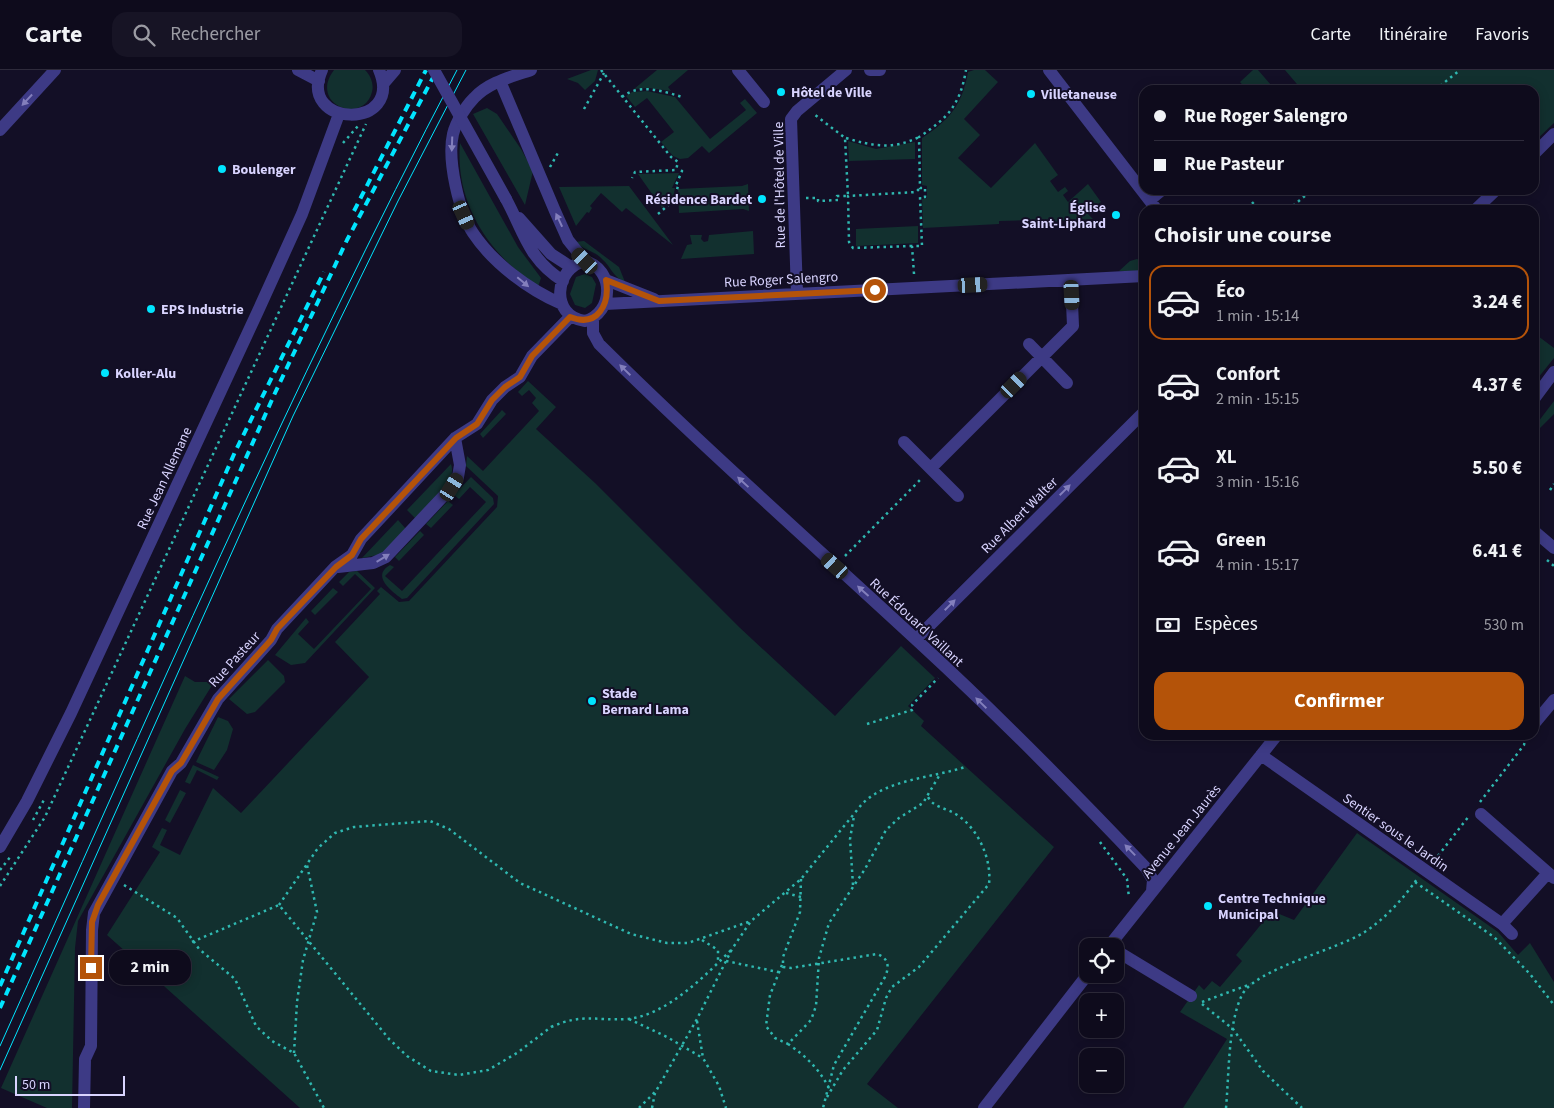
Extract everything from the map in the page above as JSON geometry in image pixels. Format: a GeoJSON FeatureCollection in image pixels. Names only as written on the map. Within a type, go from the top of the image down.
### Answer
{"type":"FeatureCollection","features":[{"type":"Feature","properties":{"kind":"street"},"geometry":{"type":"LineString","coordinates":[[0,130],[55,70]]}},
{"type":"Feature","properties":{"kind":"street"},"geometry":{"type":"LineString","coordinates":[[298,70],[321,76],[322,99],[331,110],[339,114],[358,116],[369,111],[382,94],[383,84],[379,70]]}},
{"type":"Feature","properties":{"kind":"street"},"geometry":{"type":"LineString","coordinates":[[383,84],[395,70]]}},
{"type":"Feature","properties":{"kind":"street"},"geometry":{"type":"LineString","coordinates":[[434,70],[507,201],[531,252],[547,270],[563,282]]}},
{"type":"Feature","properties":{"kind":"street"},"geometry":{"type":"LineString","coordinates":[[532,70],[500,81],[473,99],[454,132],[453,167],[462,205],[472,232],[529,287],[540,295],[562,304]]}},
{"type":"Feature","properties":{"kind":"street"},"geometry":{"type":"LineString","coordinates":[[738,70],[764,102]]}},
{"type":"Feature","properties":{"kind":"street","name":"Rue de l'Hôtel de Ville"},"geometry":{"type":"LineString","coordinates":[[797,293],[791,119],[803,106],[846,70]]}},
{"type":"Feature","properties":{"kind":"street"},"geometry":{"type":"LineString","coordinates":[[870,70],[880,70]]}},
{"type":"Feature","properties":{"kind":"street"},"geometry":{"type":"LineString","coordinates":[[1049,70],[1139,186]]}},
{"type":"Feature","properties":{"kind":"street"},"geometry":{"type":"LineString","coordinates":[[500,81],[568,240],[585,261],[599,268],[606,280],[605,304],[593,318],[585,321],[570,317],[562,304],[563,282],[571,267],[585,261]]}},
{"type":"Feature","properties":{"kind":"street","name":"Rue Jean Allemane"},"geometry":{"type":"LineString","coordinates":[[0,848],[4,832],[72,714],[302,214],[339,114]]}},
{"type":"Feature","properties":{"kind":"street"},"geometry":{"type":"LineString","coordinates":[[1539,149],[1554,134]]}},
{"type":"Feature","properties":{"kind":"street"},"geometry":{"type":"LineString","coordinates":[[1146,195],[1154,205]]}},
{"type":"Feature","properties":{"kind":"street"},"geometry":{"type":"LineString","coordinates":[[1480,205],[1491,195]]}},
{"type":"Feature","properties":{"kind":"street"},"geometry":{"type":"LineString","coordinates":[[507,201],[543,246],[571,267]]}},
{"type":"Feature","properties":{"kind":"street","name":"Rue Roger Salengro"},"geometry":{"type":"LineString","coordinates":[[605,304],[1139,276]]}},
{"type":"Feature","properties":{"kind":"street","name":"Rue Roger Salengro"},"geometry":{"type":"LineString","coordinates":[[606,280],[659,301]]}},
{"type":"Feature","properties":{"kind":"street"},"geometry":{"type":"LineString","coordinates":[[931,468],[1073,326],[1070,280]]}},
{"type":"Feature","properties":{"kind":"street","name":"Rue Pasteur"},"geometry":{"type":"LineString","coordinates":[[84,1108],[85,1059],[91,1046],[92,922],[98,905],[112,878],[172,771],[181,763],[218,699],[271,640],[277,629],[336,567],[352,555],[361,539],[456,438],[477,424],[492,400],[505,387],[520,377],[532,356],[570,317]]}},
{"type":"Feature","properties":{"kind":"street","name":"Rue Édouard Vaillant"},"geometry":{"type":"LineString","coordinates":[[593,318],[593,333],[599,344],[710,452],[916,639],[1030,750],[1146,868],[1153,880],[1152,891]]}},
{"type":"Feature","properties":{"kind":"street"},"geometry":{"type":"LineString","coordinates":[[1029,344],[1067,383]]}},
{"type":"Feature","properties":{"kind":"street"},"geometry":{"type":"LineString","coordinates":[[1539,392],[1554,372]]}},
{"type":"Feature","properties":{"kind":"street","name":"Rue Albert Walter"},"geometry":{"type":"LineString","coordinates":[[916,639],[1139,417]]}},
{"type":"Feature","properties":{"kind":"street"},"geometry":{"type":"LineString","coordinates":[[336,567],[373,563],[386,557],[446,494],[460,471],[456,438]]}},
{"type":"Feature","properties":{"kind":"street"},"geometry":{"type":"LineString","coordinates":[[904,442],[958,496]]}},
{"type":"Feature","properties":{"kind":"street"},"geometry":{"type":"LineString","coordinates":[[1539,535],[1554,548]]}},
{"type":"Feature","properties":{"kind":"street"},"geometry":{"type":"LineString","coordinates":[[1539,718],[1554,700]]}},
{"type":"Feature","properties":{"kind":"street","name":"Avenue Jean Jaurès"},"geometry":{"type":"LineString","coordinates":[[1115,938],[1273,740]]}},
{"type":"Feature","properties":{"kind":"street","name":"Sentier sous le Jardin"},"geometry":{"type":"LineString","coordinates":[[1261,755],[1502,924],[1512,934]]}},
{"type":"Feature","properties":{"kind":"street"},"geometry":{"type":"LineString","coordinates":[[1481,814],[1551,876],[1502,924]]}},
{"type":"Feature","properties":{"kind":"street"},"geometry":{"type":"LineString","coordinates":[[1124,956],[1195,999]]}},
{"type":"Feature","properties":{"kind":"street"},"geometry":{"type":"LineString","coordinates":[[984,1108],[1081,983]]}},
{"type":"Feature","properties":{"kind":"path"},"geometry":{"type":"LineString","coordinates":[[601,70],[671,157],[678,162],[676,170]]}},
{"type":"Feature","properties":{"kind":"path"},"geometry":{"type":"LineString","coordinates":[[803,106],[845,138],[875,147],[911,141],[942,121],[962,92],[966,70]]}},
{"type":"Feature","properties":{"kind":"path"},"geometry":{"type":"LineString","coordinates":[[1441,85],[1460,70]]}},
{"type":"Feature","properties":{"kind":"path"},"geometry":{"type":"LineString","coordinates":[[584,109],[604,73]]}},
{"type":"Feature","properties":{"kind":"path"},"geometry":{"type":"LineString","coordinates":[[622,96],[629,91],[644,89],[666,92],[682,97]]}},
{"type":"Feature","properties":{"kind":"path"},"geometry":{"type":"LineString","coordinates":[[0,886],[45,817],[377,103]]}},
{"type":"Feature","properties":{"kind":"path"},"geometry":{"type":"LineString","coordinates":[[793,199],[818,198],[818,201],[838,200],[837,196],[916,192],[920,188],[919,136]]}},
{"type":"Feature","properties":{"kind":"path"},"geometry":{"type":"LineString","coordinates":[[845,138],[849,242],[854,248],[922,246],[920,197],[916,192]]}},
{"type":"Feature","properties":{"kind":"path"},"geometry":{"type":"LineString","coordinates":[[632,178],[635,172],[682,171],[676,185],[678,186],[674,200],[658,214]]}},
{"type":"Feature","properties":{"kind":"path"},"geometry":{"type":"LineString","coordinates":[[920,188],[925,188],[925,197],[920,197]]}},
{"type":"Feature","properties":{"kind":"path"},"geometry":{"type":"LineString","coordinates":[[1294,205],[1306,195]]}},
{"type":"Feature","properties":{"kind":"path"},"geometry":{"type":"LineString","coordinates":[[912,246],[914,288]]}},
{"type":"Feature","properties":{"kind":"path"},"geometry":{"type":"LineString","coordinates":[[835,566],[931,468]]}},
{"type":"Feature","properties":{"kind":"path"},"geometry":{"type":"LineString","coordinates":[[1550,490],[1554,484]]}},
{"type":"Feature","properties":{"kind":"path"},"geometry":{"type":"LineString","coordinates":[[867,724],[912,710],[914,708],[912,705],[936,680]]}},
{"type":"Feature","properties":{"kind":"path"},"geometry":{"type":"LineString","coordinates":[[639,1108],[656,1091],[732,949],[751,921],[801,879],[870,796],[882,789],[939,776],[966,767]]}},
{"type":"Feature","properties":{"kind":"path"},"geometry":{"type":"LineString","coordinates":[[788,1044],[811,1020],[816,1006],[818,964],[822,942],[829,923],[886,830],[928,797],[939,776]]}},
{"type":"Feature","properties":{"kind":"path"},"geometry":{"type":"LineString","coordinates":[[827,1097],[843,1070],[877,1030],[886,998],[892,987],[919,967],[988,884],[986,860],[973,828],[956,814],[934,804],[928,797]]}},
{"type":"Feature","properties":{"kind":"path"},"geometry":{"type":"LineString","coordinates":[[853,885],[850,840],[855,812]]}},
{"type":"Feature","properties":{"kind":"path"},"geometry":{"type":"LineString","coordinates":[[192,942],[279,905],[306,865],[326,840],[343,829],[430,821],[449,829],[520,883],[617,929],[667,943],[688,943],[702,940],[751,921]]}},
{"type":"Feature","properties":{"kind":"path"},"geometry":{"type":"LineString","coordinates":[[294,1053],[297,1002],[317,904],[306,865]]}},
{"type":"Feature","properties":{"kind":"path"},"geometry":{"type":"LineString","coordinates":[[1195,999],[1252,983],[1362,934],[1387,913],[1424,870]]}},
{"type":"Feature","properties":{"kind":"path"},"geometry":{"type":"LineString","coordinates":[[112,878],[171,914],[181,923],[192,942],[235,978],[249,1014],[263,1034],[294,1053],[324,1108]]}},
{"type":"Feature","properties":{"kind":"path"},"geometry":{"type":"LineString","coordinates":[[801,879],[799,919],[770,995],[766,1026],[775,1038],[788,1044],[806,1057],[817,1069],[829,1088]]}},
{"type":"Feature","properties":{"kind":"path"},"geometry":{"type":"LineString","coordinates":[[1415,882],[1494,938],[1530,974],[1554,1005]]}},
{"type":"Feature","properties":{"kind":"path"},"geometry":{"type":"LineString","coordinates":[[784,893],[801,897]]}},
{"type":"Feature","properties":{"kind":"path"},"geometry":{"type":"LineString","coordinates":[[279,905],[389,1039],[407,1056],[431,1071],[459,1075],[482,1072],[507,1061],[550,1027],[560,1023],[588,1017],[628,1019],[648,1013],[680,995],[732,949]]}},
{"type":"Feature","properties":{"kind":"path"},"geometry":{"type":"LineString","coordinates":[[702,940],[718,950],[717,963]]}},
{"type":"Feature","properties":{"kind":"path"},"geometry":{"type":"LineString","coordinates":[[782,965],[788,969],[877,954],[885,958],[888,965],[885,977],[834,1065],[823,1108]]}},
{"type":"Feature","properties":{"kind":"path"},"geometry":{"type":"LineString","coordinates":[[726,961],[779,972]]}},
{"type":"Feature","properties":{"kind":"path"},"geometry":{"type":"LineString","coordinates":[[1226,1108],[1234,1029],[1239,1003],[1243,993],[1252,983]]}},
{"type":"Feature","properties":{"kind":"path"},"geometry":{"type":"LineString","coordinates":[[1195,999],[1234,1029],[1263,1071],[1302,1108]]}},
{"type":"Feature","properties":{"kind":"path"},"geometry":{"type":"LineString","coordinates":[[628,1019],[682,1045],[702,1058]]}},
{"type":"Feature","properties":{"kind":"path"},"geometry":{"type":"LineString","coordinates":[[696,1019],[702,1058],[719,1086],[726,1108]]}},
{"type":"Feature","properties":{"kind":"path"},"geometry":{"type":"LineString","coordinates":[[652,1108],[656,1091]]}},
{"type":"Feature","properties":{"kind":"green space"},"geometry":{"type":"Polygon","coordinates":[[[334,70],[365,70],[373,86],[367,102],[359,108],[349,109],[332,101],[328,93],[328,82],[334,70]]]}},
{"type":"Feature","properties":{"kind":"green space"},"geometry":{"type":"Polygon","coordinates":[[[591,70],[598,70],[595,81],[585,90],[578,83],[567,79],[591,70]]]}},
{"type":"Feature","properties":{"kind":"green space"},"geometry":{"type":"Polygon","coordinates":[[[657,70],[688,70],[668,87],[671,91],[649,88],[634,89],[657,70]]]}},
{"type":"Feature","properties":{"kind":"green space"},"geometry":{"type":"Polygon","coordinates":[[[985,70],[998,82],[964,119],[980,135],[958,158],[991,188],[1035,143],[1058,175],[1050,181],[1058,192],[1065,187],[1068,191],[1063,195],[1068,202],[1088,184],[1101,202],[1086,212],[1093,219],[1032,223],[1031,220],[999,221],[999,224],[923,228],[922,199],[927,198],[927,186],[922,185],[922,138],[940,125],[953,111],[962,94],[968,72],[985,70]]]}},
{"type":"Feature","properties":{"kind":"green space"},"geometry":{"type":"Polygon","coordinates":[[[1253,70],[1258,70],[1271,85],[1243,85],[1240,82],[1253,70]]]}},
{"type":"Feature","properties":{"kind":"green space"},"geometry":{"type":"Polygon","coordinates":[[[1285,70],[1554,70],[1554,123],[1539,137],[1539,85],[1298,85],[1285,70]]]}},
{"type":"Feature","properties":{"kind":"green space"},"geometry":{"type":"Polygon","coordinates":[[[647,91],[675,97],[710,139],[746,110],[740,103],[745,99],[757,113],[709,153],[702,146],[688,158],[680,159],[673,156],[661,142],[674,132],[647,98],[635,107],[626,96],[632,92],[647,91]]]}},
{"type":"Feature","properties":{"kind":"green space"},"geometry":{"type":"Polygon","coordinates":[[[487,108],[497,114],[521,149],[533,171],[525,205],[473,114],[487,108]]]}},
{"type":"Feature","properties":{"kind":"green space"},"geometry":{"type":"Polygon","coordinates":[[[848,141],[876,149],[915,142],[915,159],[849,161],[848,141]]]}},
{"type":"Feature","properties":{"kind":"green space"},"geometry":{"type":"Polygon","coordinates":[[[460,143],[518,247],[541,278],[538,287],[504,259],[478,225],[469,206],[463,186],[460,165],[460,143]]]}},
{"type":"Feature","properties":{"kind":"green space"},"geometry":{"type":"Polygon","coordinates":[[[679,173],[672,188],[675,188],[673,198],[662,208],[638,174],[679,173]]]}},
{"type":"Feature","properties":{"kind":"green space"},"geometry":{"type":"Polygon","coordinates":[[[748,184],[749,211],[743,209],[679,213],[678,189],[742,186],[748,184]]]}},
{"type":"Feature","properties":{"kind":"green space"},"geometry":{"type":"Polygon","coordinates":[[[629,186],[673,245],[626,208],[622,212],[601,193],[590,206],[592,208],[589,213],[587,212],[576,226],[559,187],[629,186]]]}},
{"type":"Feature","properties":{"kind":"green space"},"geometry":{"type":"Polygon","coordinates":[[[918,226],[918,243],[856,246],[856,229],[918,226]]]}},
{"type":"Feature","properties":{"kind":"green space"},"geometry":{"type":"Polygon","coordinates":[[[753,231],[754,254],[681,259],[687,245],[692,244],[690,235],[702,235],[701,239],[704,242],[708,241],[709,235],[753,231]]]}},
{"type":"Feature","properties":{"kind":"green space"},"geometry":{"type":"Polygon","coordinates":[[[584,241],[619,267],[625,282],[617,277],[599,256],[575,242],[584,241]]]}},
{"type":"Feature","properties":{"kind":"green space"},"geometry":{"type":"Polygon","coordinates":[[[1139,260],[1139,271],[1119,271],[1130,261],[1139,260]]]}},
{"type":"Feature","properties":{"kind":"green space"},"geometry":{"type":"Polygon","coordinates":[[[585,274],[592,277],[596,284],[592,303],[585,308],[575,305],[570,294],[576,277],[585,274]]]}},
{"type":"Feature","properties":{"kind":"green space"},"geometry":{"type":"Polygon","coordinates":[[[1539,337],[1554,348],[1554,358],[1539,377],[1539,337]]]}},
{"type":"Feature","properties":{"kind":"green space"},"geometry":{"type":"Polygon","coordinates":[[[528,381],[556,407],[536,429],[595,483],[739,627],[835,716],[901,646],[935,678],[908,706],[924,721],[921,726],[1054,847],[867,1084],[898,1108],[300,1108],[107,935],[160,852],[152,847],[162,828],[167,830],[160,845],[180,855],[213,788],[241,813],[369,677],[335,642],[380,594],[377,591],[381,587],[399,602],[409,601],[497,507],[498,496],[466,466],[467,456],[483,471],[539,411],[532,403],[536,398],[529,390],[522,396],[518,392],[528,381]]]}},
{"type":"Feature","properties":{"kind":"green space"},"geometry":{"type":"Polygon","coordinates":[[[1554,401],[1554,414],[1539,429],[1539,421],[1554,401]]]}},
{"type":"Feature","properties":{"kind":"green space"},"geometry":{"type":"Polygon","coordinates":[[[502,410],[506,414],[483,438],[480,434],[502,410]]]}},
{"type":"Feature","properties":{"kind":"green space"},"geometry":{"type":"Polygon","coordinates":[[[451,464],[452,472],[450,479],[441,494],[416,519],[407,510],[451,464]]]}},
{"type":"Feature","properties":{"kind":"green space"},"geometry":{"type":"Polygon","coordinates":[[[471,477],[493,498],[494,504],[407,598],[402,599],[388,588],[382,574],[390,565],[394,567],[385,576],[402,591],[486,502],[470,487],[459,499],[454,495],[471,477]]]}},
{"type":"Feature","properties":{"kind":"green space"},"geometry":{"type":"Polygon","coordinates":[[[448,501],[453,505],[431,528],[426,524],[448,501]]]}},
{"type":"Feature","properties":{"kind":"green space"},"geometry":{"type":"Polygon","coordinates":[[[398,520],[406,529],[383,554],[362,558],[398,520]]]}},
{"type":"Feature","properties":{"kind":"green space"},"geometry":{"type":"Polygon","coordinates":[[[420,531],[424,535],[399,561],[395,557],[420,531]]]}},
{"type":"Feature","properties":{"kind":"green space"},"geometry":{"type":"Polygon","coordinates":[[[357,571],[375,588],[305,663],[291,665],[275,655],[306,618],[309,622],[298,634],[314,649],[371,589],[355,574],[343,586],[339,582],[349,572],[357,571]]]}},
{"type":"Feature","properties":{"kind":"green space"},"geometry":{"type":"Polygon","coordinates":[[[333,588],[338,592],[315,615],[311,611],[333,588]]]}},
{"type":"Feature","properties":{"kind":"green space"},"geometry":{"type":"Polygon","coordinates":[[[268,660],[284,676],[285,682],[255,712],[247,714],[229,699],[268,660]]]}},
{"type":"Feature","properties":{"kind":"green space"},"geometry":{"type":"Polygon","coordinates":[[[185,676],[195,682],[214,682],[185,729],[78,921],[75,948],[72,1108],[47,1108],[1,1088],[185,676]]]}},
{"type":"Feature","properties":{"kind":"green space"},"geometry":{"type":"Polygon","coordinates":[[[218,717],[228,721],[233,729],[227,750],[214,770],[196,762],[218,717]]]}},
{"type":"Feature","properties":{"kind":"green space"},"geometry":{"type":"Polygon","coordinates":[[[193,765],[219,777],[217,780],[197,770],[190,784],[185,782],[193,765]]]}},
{"type":"Feature","properties":{"kind":"green space"},"geometry":{"type":"Polygon","coordinates":[[[180,790],[186,793],[170,823],[165,820],[180,790]]]}},
{"type":"Feature","properties":{"kind":"green space"},"geometry":{"type":"Polygon","coordinates":[[[1357,833],[1498,932],[1518,955],[1530,943],[1554,982],[1554,1108],[1183,1108],[1227,1039],[1180,1012],[1199,985],[1204,990],[1212,981],[1220,987],[1242,961],[1236,955],[1272,911],[1294,920],[1357,833]]]}},
{"type":"Feature","properties":{"kind":"tram line"},"geometry":{"type":"LineString","coordinates":[[0,1046],[165,677],[278,432],[395,190],[457,70]]}},
{"type":"Feature","properties":{"kind":"tram line"},"geometry":{"type":"LineString","coordinates":[[0,1070],[293,416],[398,201],[466,70]]}},
{"type":"Feature","properties":{"kind":"railway"},"geometry":{"type":"LineString","coordinates":[[354,211],[426,70]]}},
{"type":"Feature","properties":{"kind":"railway"},"geometry":{"type":"LineString","coordinates":[[0,1008],[275,393],[347,240],[437,70]]}},
{"type":"Feature","properties":{"kind":"railway"},"geometry":{"type":"LineString","coordinates":[[0,986],[235,452],[324,272]]}},
{"type":"Feature","properties":{"kind":"place","name":"Hôtel de Ville"},"geometry":{"type":"Point","coordinates":[781,92]}},
{"type":"Feature","properties":{"kind":"place","name":"Villetaneuse"},"geometry":{"type":"Point","coordinates":[1031,94]}},
{"type":"Feature","properties":{"kind":"place","name":"Boulenger"},"geometry":{"type":"Point","coordinates":[222,169]}},
{"type":"Feature","properties":{"kind":"place","name":"Résidence Bardet"},"geometry":{"type":"Point","coordinates":[762,199]}},
{"type":"Feature","properties":{"kind":"place","name":"Église Saint-Liphard"},"geometry":{"type":"Point","coordinates":[1116,215]}},
{"type":"Feature","properties":{"kind":"place","name":"EPS Industrie"},"geometry":{"type":"Point","coordinates":[151,309]}},
{"type":"Feature","properties":{"kind":"place","name":"Koller-Alu"},"geometry":{"type":"Point","coordinates":[105,373]}},
{"type":"Feature","properties":{"kind":"place","name":"Stade Bernard Lama"},"geometry":{"type":"Point","coordinates":[592,701]}},
{"type":"Feature","properties":{"kind":"place","name":"Centre Technique Municipal"},"geometry":{"type":"Point","coordinates":[1208,906]}},
{"type":"Feature","properties":{"kind":"route"},"geometry":{"type":"LineString","coordinates":[[91,968],[92,922],[94,913],[172,771],[181,763],[224,690],[271,640],[277,629],[336,567],[352,555],[361,539],[460,433],[473,427],[483,418],[492,400],[505,387],[524,373],[532,356],[570,317],[585,321],[596,316],[605,304],[606,280],[659,301],[875,290]]}}]}
